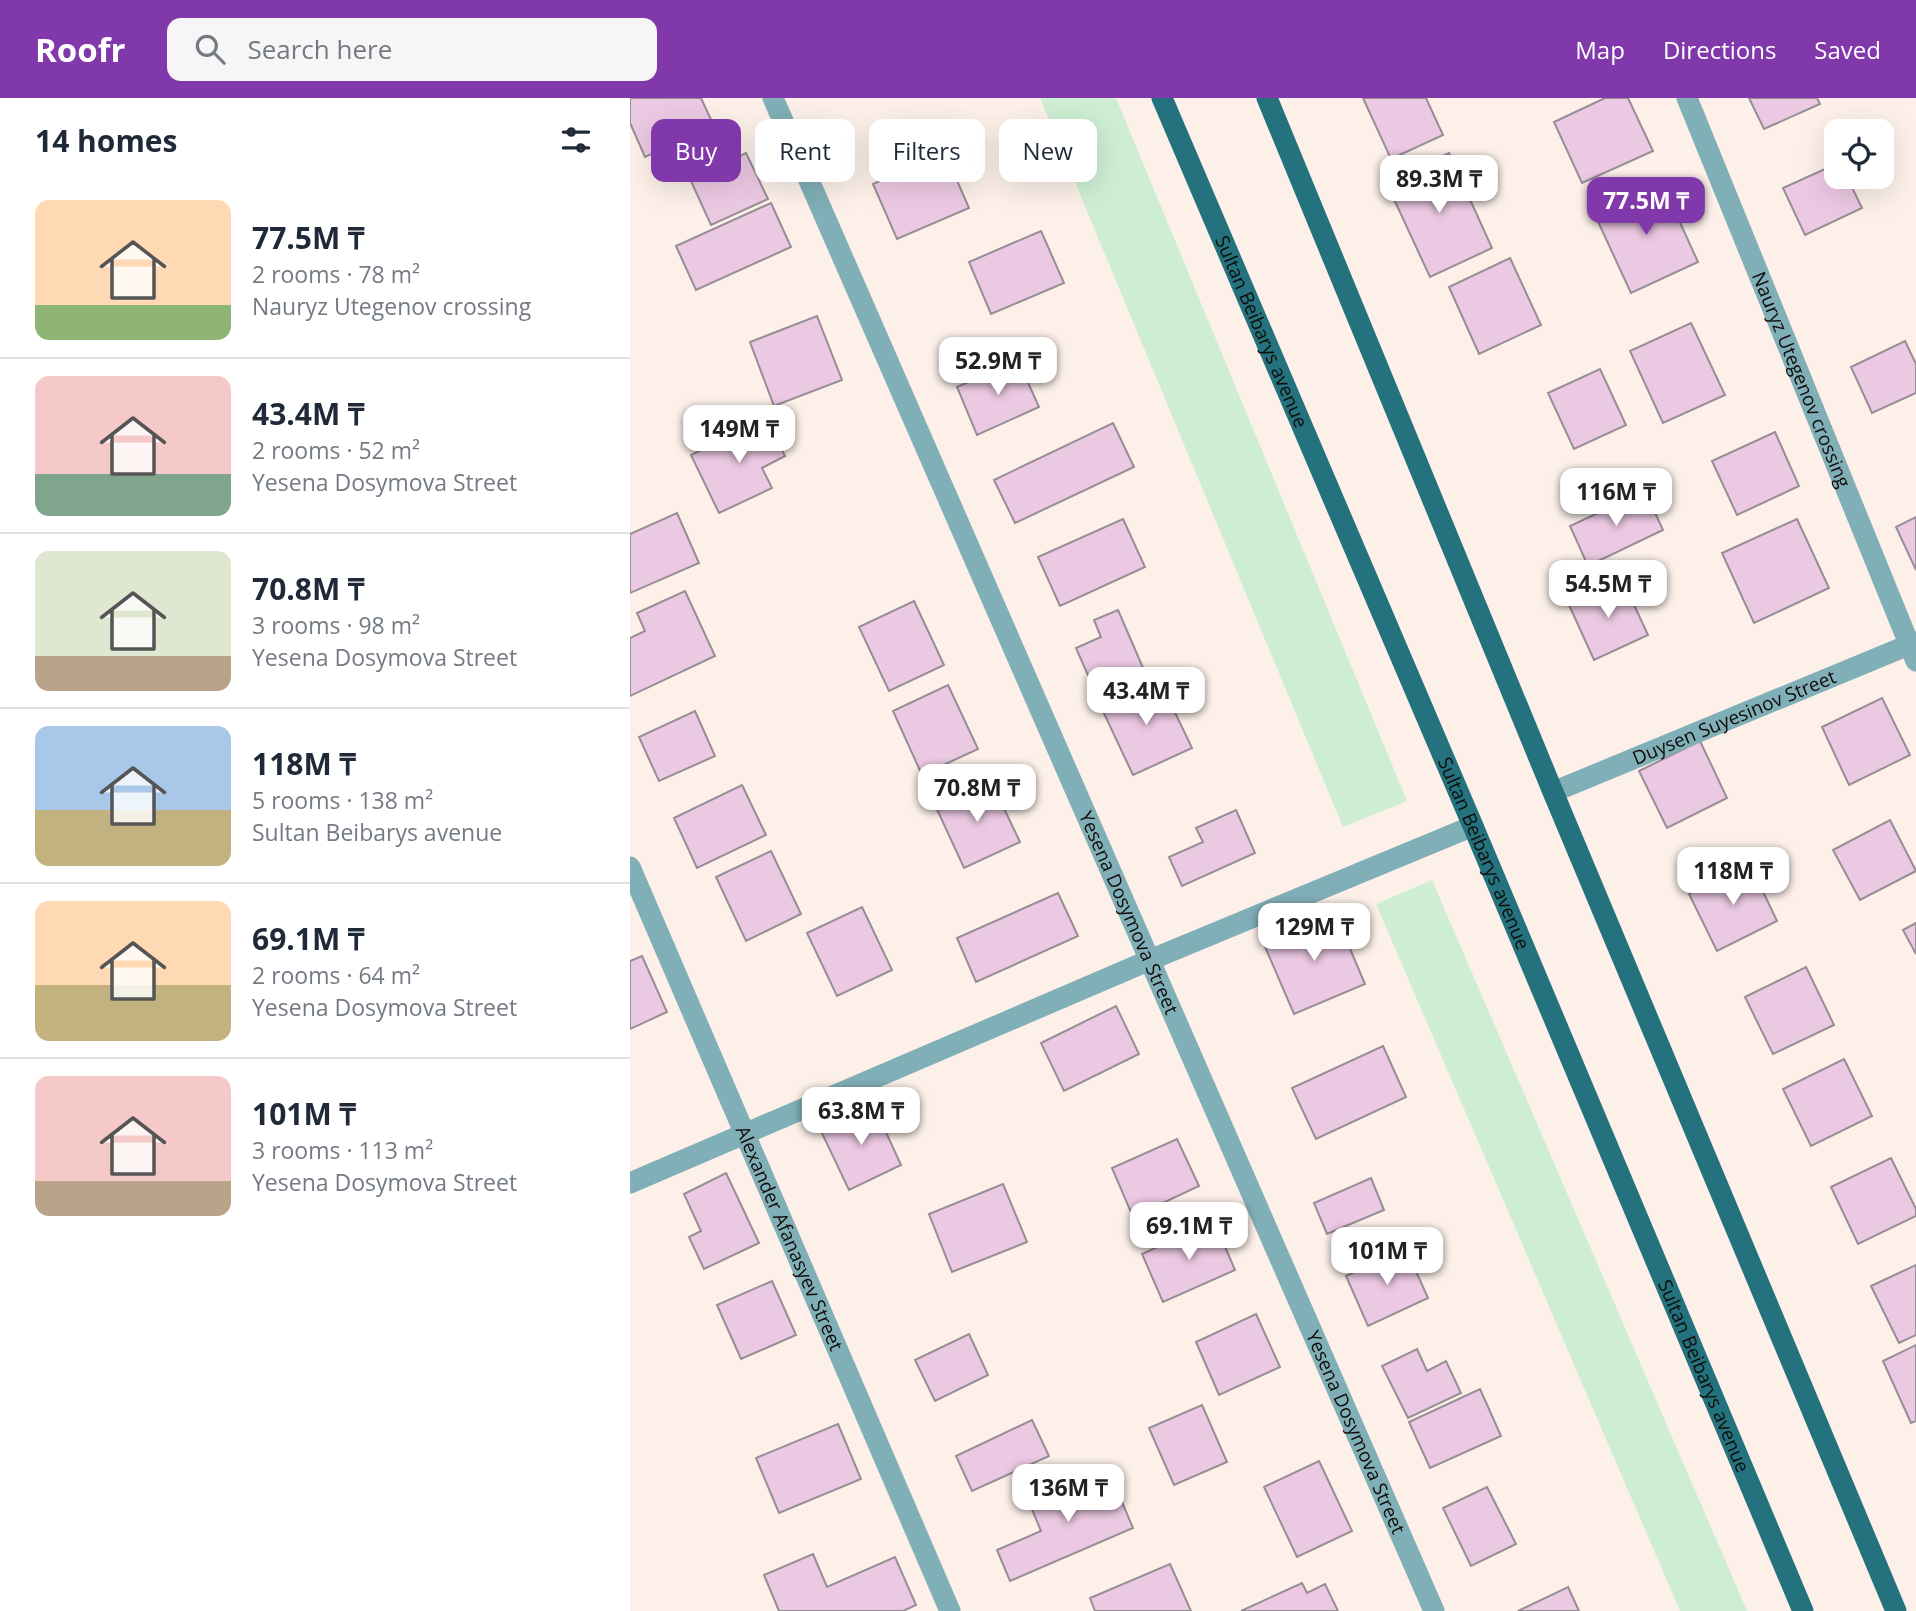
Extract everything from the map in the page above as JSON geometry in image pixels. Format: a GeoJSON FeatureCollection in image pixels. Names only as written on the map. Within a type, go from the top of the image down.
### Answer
{"type":"FeatureCollection","features":[{"type":"Feature","properties":{"kind":"main road","name":"Sultan Beibarys avenue"},"geometry":{"type":"LineString","coordinates":[[1161,98],[1473,825],[1803,1611]]}},
{"type":"Feature","properties":{"kind":"main road"},"geometry":{"type":"LineString","coordinates":[[1267,98],[1553,792],[1896,1611]]}},
{"type":"Feature","properties":{"kind":"street","name":"Yesena Dosymova Street"},"geometry":{"type":"LineString","coordinates":[[773,98],[1434,1611]]}},
{"type":"Feature","properties":{"kind":"street","name":"Nauryz Utegenov crossing"},"geometry":{"type":"LineString","coordinates":[[1687,98],[1914,649]]}},
{"type":"Feature","properties":{"kind":"street","name":"Duysen Suyesinov Street"},"geometry":{"type":"LineString","coordinates":[[1553,792],[1914,649]]}},
{"type":"Feature","properties":{"kind":"street"},"geometry":{"type":"LineString","coordinates":[[630,1183],[1473,825]]}},
{"type":"Feature","properties":{"kind":"street","name":"Alexander Afanasyev Street"},"geometry":{"type":"LineString","coordinates":[[630,867],[950,1611]]}},
{"type":"Feature","properties":{"kind":"green space"},"geometry":{"type":"Polygon","coordinates":[[[1040,98],[1116,98],[1407,801],[1343,827],[1075,182],[1097,182],[1097,119],[1049,119],[1040,98]]]}},
{"type":"Feature","properties":{"kind":"green space"},"geometry":{"type":"Polygon","coordinates":[[[1432,880],[1747,1611],[1680,1611],[1376,904],[1432,880]]]}},
{"type":"Feature","properties":{"kind":"building"},"geometry":{"type":"Polygon","coordinates":[[[630,98],[701,98],[711,119],[651,119],[651,154],[645,157],[630,123],[630,98]]]}},
{"type":"Feature","properties":{"kind":"building"},"geometry":{"type":"Polygon","coordinates":[[[1363,98],[1426,98],[1443,135],[1391,159],[1363,98]]]}},
{"type":"Feature","properties":{"kind":"building"},"geometry":{"type":"Polygon","coordinates":[[[1605,98],[1628,98],[1653,151],[1582,183],[1554,122],[1605,98]]]}},
{"type":"Feature","properties":{"kind":"building"},"geometry":{"type":"Polygon","coordinates":[[[1749,98],[1817,98],[1820,104],[1764,129],[1749,98]]]}},
{"type":"Feature","properties":{"kind":"building"},"geometry":{"type":"Polygon","coordinates":[[[746,153],[755,172],[755,182],[760,182],[768,199],[711,225],[691,182],[741,182],[741,155],[746,153]]]}},
{"type":"Feature","properties":{"kind":"building"},"geometry":{"type":"Polygon","coordinates":[[[1449,153],[1492,248],[1430,277],[1386,182],[1449,153]]]}},
{"type":"Feature","properties":{"kind":"building"},"geometry":{"type":"Polygon","coordinates":[[[1824,169],[1824,189],[1853,189],[1862,208],[1805,235],[1783,188],[1824,169]]]}},
{"type":"Feature","properties":{"kind":"building"},"geometry":{"type":"Polygon","coordinates":[[[1661,181],[1698,262],[1631,293],[1594,213],[1661,181]]]}},
{"type":"Feature","properties":{"kind":"building"},"geometry":{"type":"Polygon","coordinates":[[[958,182],[969,208],[897,239],[873,184],[958,182]]]}},
{"type":"Feature","properties":{"kind":"building"},"geometry":{"type":"Polygon","coordinates":[[[771,203],[791,247],[696,290],[676,246],[771,203]]]}},
{"type":"Feature","properties":{"kind":"building"},"geometry":{"type":"Polygon","coordinates":[[[1041,231],[1064,283],[991,314],[969,262],[1041,231]]]}},
{"type":"Feature","properties":{"kind":"building"},"geometry":{"type":"Polygon","coordinates":[[[1510,258],[1541,325],[1479,354],[1449,287],[1510,258]]]}},
{"type":"Feature","properties":{"kind":"building"},"geometry":{"type":"Polygon","coordinates":[[[817,316],[842,380],[774,406],[750,342],[817,316]]]}},
{"type":"Feature","properties":{"kind":"building"},"geometry":{"type":"Polygon","coordinates":[[[1691,323],[1725,395],[1663,423],[1630,351],[1691,323]]]}},
{"type":"Feature","properties":{"kind":"building"},"geometry":{"type":"Polygon","coordinates":[[[1905,341],[1916,364],[1916,393],[1872,413],[1851,367],[1905,341]]]}},
{"type":"Feature","properties":{"kind":"building"},"geometry":{"type":"Polygon","coordinates":[[[1018,360],[1039,407],[977,435],[957,387],[1018,360]]]}},
{"type":"Feature","properties":{"kind":"building"},"geometry":{"type":"Polygon","coordinates":[[[1600,369],[1626,425],[1574,449],[1548,393],[1600,369]]]}},
{"type":"Feature","properties":{"kind":"building"},"geometry":{"type":"Polygon","coordinates":[[[766,418],[785,456],[762,468],[772,488],[719,513],[691,455],[766,418]]]}},
{"type":"Feature","properties":{"kind":"building"},"geometry":{"type":"Polygon","coordinates":[[[1113,423],[1134,467],[1015,523],[994,480],[1113,423]]]}},
{"type":"Feature","properties":{"kind":"building"},"geometry":{"type":"Polygon","coordinates":[[[1775,432],[1799,486],[1737,515],[1712,461],[1775,432]]]}},
{"type":"Feature","properties":{"kind":"building"},"geometry":{"type":"Polygon","coordinates":[[[1645,491],[1663,530],[1588,566],[1570,526],[1645,491]]]}},
{"type":"Feature","properties":{"kind":"building"},"geometry":{"type":"Polygon","coordinates":[[[677,513],[699,563],[630,593],[630,534],[677,513]]]}},
{"type":"Feature","properties":{"kind":"building"},"geometry":{"type":"Polygon","coordinates":[[[1916,517],[1916,570],[1896,527],[1916,517]]]}},
{"type":"Feature","properties":{"kind":"building"},"geometry":{"type":"Polygon","coordinates":[[[1123,519],[1145,567],[1060,606],[1038,557],[1123,519]]]}},
{"type":"Feature","properties":{"kind":"building"},"geometry":{"type":"Polygon","coordinates":[[[1797,519],[1829,588],[1754,623],[1722,553],[1797,519]]]}},
{"type":"Feature","properties":{"kind":"building"},"geometry":{"type":"Polygon","coordinates":[[[1623,581],[1648,635],[1594,660],[1569,605],[1623,581]]]}},
{"type":"Feature","properties":{"kind":"building"},"geometry":{"type":"Polygon","coordinates":[[[685,591],[715,656],[630,696],[630,638],[645,631],[637,613],[685,591]]]}},
{"type":"Feature","properties":{"kind":"building"},"geometry":{"type":"Polygon","coordinates":[[[914,601],[944,665],[889,691],[859,627],[914,601]]]}},
{"type":"Feature","properties":{"kind":"building"},"geometry":{"type":"Polygon","coordinates":[[[1118,610],[1147,677],[1098,698],[1076,648],[1101,637],[1094,620],[1118,610]]]}},
{"type":"Feature","properties":{"kind":"building"},"geometry":{"type":"Polygon","coordinates":[[[1159,679],[1192,748],[1133,775],[1101,707],[1159,679]]]}},
{"type":"Feature","properties":{"kind":"building"},"geometry":{"type":"Polygon","coordinates":[[[948,685],[978,749],[922,775],[893,711],[948,685]]]}},
{"type":"Feature","properties":{"kind":"building"},"geometry":{"type":"Polygon","coordinates":[[[1882,698],[1910,755],[1849,785],[1822,727],[1882,698]]]}},
{"type":"Feature","properties":{"kind":"building"},"geometry":{"type":"Polygon","coordinates":[[[695,711],[715,756],[659,781],[639,737],[695,711]]]}},
{"type":"Feature","properties":{"kind":"building"},"geometry":{"type":"Polygon","coordinates":[[[1700,741],[1727,798],[1667,828],[1639,771],[1700,741]]]}},
{"type":"Feature","properties":{"kind":"building"},"geometry":{"type":"Polygon","coordinates":[[[990,779],[1020,842],[964,868],[935,805],[990,779]]]}},
{"type":"Feature","properties":{"kind":"building"},"geometry":{"type":"Polygon","coordinates":[[[742,785],[766,835],[697,868],[674,818],[742,785]]]}},
{"type":"Feature","properties":{"kind":"building"},"geometry":{"type":"Polygon","coordinates":[[[1236,810],[1255,853],[1182,886],[1169,857],[1203,842],[1196,828],[1236,810]]]}},
{"type":"Feature","properties":{"kind":"building"},"geometry":{"type":"Polygon","coordinates":[[[1890,820],[1916,871],[1860,900],[1833,850],[1890,820]]]}},
{"type":"Feature","properties":{"kind":"building"},"geometry":{"type":"Polygon","coordinates":[[[771,851],[801,914],[746,941],[716,877],[771,851]]]}},
{"type":"Feature","properties":{"kind":"building"},"geometry":{"type":"Polygon","coordinates":[[[1750,864],[1777,921],[1717,951],[1689,894],[1750,864]]]}},
{"type":"Feature","properties":{"kind":"building"},"geometry":{"type":"Polygon","coordinates":[[[1058,893],[1078,936],[976,982],[957,938],[1058,893]]]}},
{"type":"Feature","properties":{"kind":"building"},"geometry":{"type":"Polygon","coordinates":[[[862,907],[892,970],[837,996],[807,933],[862,907]]]}},
{"type":"Feature","properties":{"kind":"building"},"geometry":{"type":"Polygon","coordinates":[[[1334,911],[1365,984],[1294,1014],[1263,942],[1334,911]]]}},
{"type":"Feature","properties":{"kind":"building"},"geometry":{"type":"Polygon","coordinates":[[[1916,923],[1916,954],[1903,930],[1916,923]]]}},
{"type":"Feature","properties":{"kind":"building"},"geometry":{"type":"Polygon","coordinates":[[[642,956],[667,1012],[630,1029],[630,961],[642,956]]]}},
{"type":"Feature","properties":{"kind":"building"},"geometry":{"type":"Polygon","coordinates":[[[1806,967],[1834,1025],[1773,1054],[1745,997],[1806,967]]]}},
{"type":"Feature","properties":{"kind":"building"},"geometry":{"type":"Polygon","coordinates":[[[1116,1006],[1139,1054],[1064,1091],[1041,1043],[1116,1006]]]}},
{"type":"Feature","properties":{"kind":"building"},"geometry":{"type":"Polygon","coordinates":[[[1383,1046],[1406,1097],[1316,1139],[1292,1088],[1383,1046]]]}},
{"type":"Feature","properties":{"kind":"building"},"geometry":{"type":"Polygon","coordinates":[[[1844,1059],[1872,1116],[1811,1146],[1783,1089],[1844,1059]]]}},
{"type":"Feature","properties":{"kind":"building"},"geometry":{"type":"Polygon","coordinates":[[[873,1104],[901,1165],[849,1190],[820,1129],[873,1104]]]}},
{"type":"Feature","properties":{"kind":"building"},"geometry":{"type":"Polygon","coordinates":[[[1177,1139],[1199,1186],[1133,1217],[1112,1168],[1177,1139]]]}},
{"type":"Feature","properties":{"kind":"building"},"geometry":{"type":"Polygon","coordinates":[[[1891,1158],[1916,1209],[1916,1216],[1858,1244],[1831,1187],[1891,1158]]]}},
{"type":"Feature","properties":{"kind":"building"},"geometry":{"type":"Polygon","coordinates":[[[726,1173],[759,1243],[704,1269],[689,1237],[701,1231],[684,1194],[726,1173]]]}},
{"type":"Feature","properties":{"kind":"building"},"geometry":{"type":"Polygon","coordinates":[[[1371,1178],[1384,1210],[1327,1234],[1314,1203],[1371,1178]]]}},
{"type":"Feature","properties":{"kind":"building"},"geometry":{"type":"Polygon","coordinates":[[[1003,1184],[1027,1242],[952,1272],[929,1214],[1003,1184]]]}},
{"type":"Feature","properties":{"kind":"building"},"geometry":{"type":"Polygon","coordinates":[[[1214,1221],[1235,1270],[1163,1302],[1142,1254],[1214,1221]]]}},
{"type":"Feature","properties":{"kind":"building"},"geometry":{"type":"Polygon","coordinates":[[[1406,1249],[1428,1298],[1368,1326],[1346,1276],[1406,1249]]]}},
{"type":"Feature","properties":{"kind":"building"},"geometry":{"type":"Polygon","coordinates":[[[1916,1265],[1916,1335],[1899,1343],[1871,1286],[1916,1265]]]}},
{"type":"Feature","properties":{"kind":"building"},"geometry":{"type":"Polygon","coordinates":[[[772,1281],[796,1335],[741,1359],[717,1305],[772,1281]]]}},
{"type":"Feature","properties":{"kind":"building"},"geometry":{"type":"Polygon","coordinates":[[[1256,1314],[1280,1367],[1219,1395],[1196,1342],[1256,1314]]]}},
{"type":"Feature","properties":{"kind":"building"},"geometry":{"type":"Polygon","coordinates":[[[969,1334],[988,1375],[935,1401],[915,1360],[969,1334]]]}},
{"type":"Feature","properties":{"kind":"building"},"geometry":{"type":"Polygon","coordinates":[[[1916,1345],[1916,1421],[1911,1423],[1883,1361],[1916,1345]]]}},
{"type":"Feature","properties":{"kind":"building"},"geometry":{"type":"Polygon","coordinates":[[[1417,1349],[1427,1371],[1446,1361],[1461,1393],[1408,1418],[1382,1366],[1417,1349]]]}},
{"type":"Feature","properties":{"kind":"building"},"geometry":{"type":"Polygon","coordinates":[[[1480,1389],[1501,1436],[1430,1468],[1409,1422],[1480,1389]]]}},
{"type":"Feature","properties":{"kind":"building"},"geometry":{"type":"Polygon","coordinates":[[[1202,1405],[1227,1462],[1174,1485],[1149,1428],[1202,1405]]]}},
{"type":"Feature","properties":{"kind":"building"},"geometry":{"type":"Polygon","coordinates":[[[1032,1420],[1049,1456],[972,1491],[956,1456],[1032,1420]]]}},
{"type":"Feature","properties":{"kind":"building"},"geometry":{"type":"Polygon","coordinates":[[[838,1424],[861,1479],[779,1513],[756,1458],[838,1424]]]}},
{"type":"Feature","properties":{"kind":"building"},"geometry":{"type":"Polygon","coordinates":[[[1319,1461],[1352,1531],[1297,1557],[1264,1487],[1319,1461]]]}},
{"type":"Feature","properties":{"kind":"building"},"geometry":{"type":"Polygon","coordinates":[[[1108,1469],[1133,1528],[1010,1581],[997,1550],[1041,1531],[1029,1502],[1108,1469]]]}},
{"type":"Feature","properties":{"kind":"building"},"geometry":{"type":"Polygon","coordinates":[[[1487,1487],[1516,1544],[1471,1566],[1443,1508],[1487,1487]]]}},
{"type":"Feature","properties":{"kind":"building"},"geometry":{"type":"Polygon","coordinates":[[[813,1554],[827,1587],[895,1557],[916,1605],[903,1611],[779,1611],[764,1575],[813,1554]]]}},
{"type":"Feature","properties":{"kind":"building"},"geometry":{"type":"Polygon","coordinates":[[[1170,1564],[1191,1611],[1095,1611],[1090,1598],[1170,1564]]]}},
{"type":"Feature","properties":{"kind":"building"},"geometry":{"type":"Polygon","coordinates":[[[1302,1583],[1307,1593],[1325,1584],[1338,1611],[1241,1611],[1302,1583]]]}},
{"type":"Feature","properties":{"kind":"building"},"geometry":{"type":"Polygon","coordinates":[[[1568,1587],[1579,1611],[1518,1611],[1568,1587]]]}}]}
